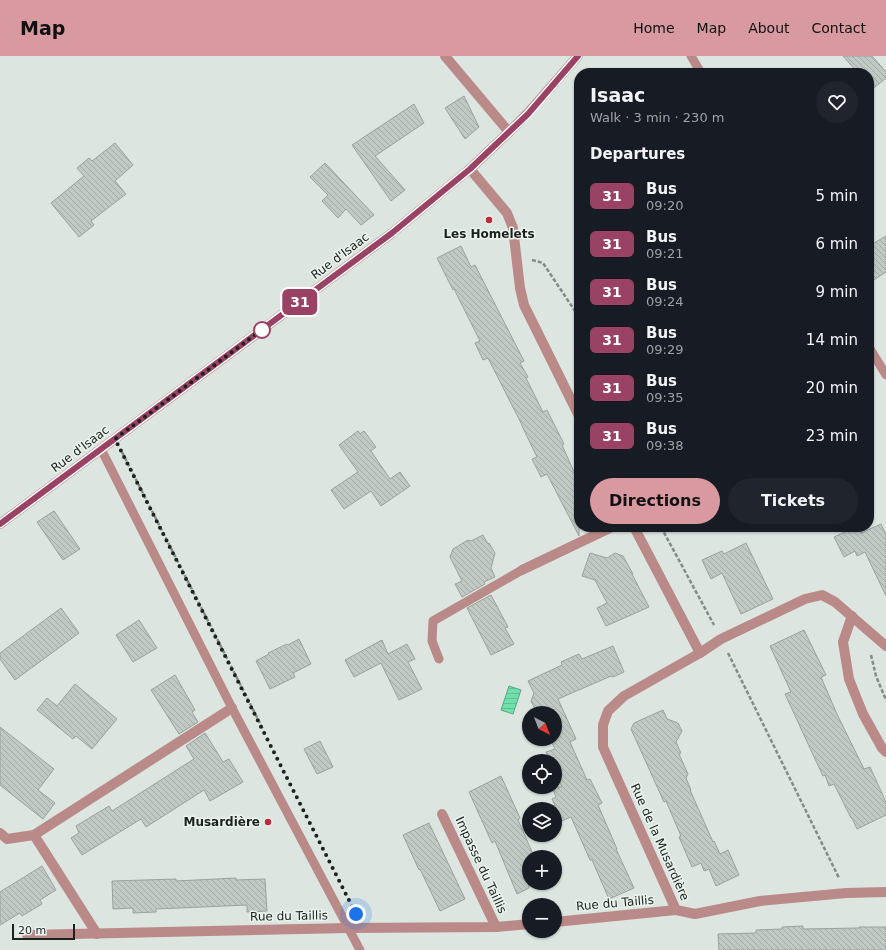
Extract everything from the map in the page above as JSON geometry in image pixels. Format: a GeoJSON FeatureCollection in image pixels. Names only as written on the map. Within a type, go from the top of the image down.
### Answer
{"type":"FeatureCollection","features":[{"type":"Feature","properties":{"kind":"street"},"geometry":{"type":"LineString","coordinates":[[446,56],[509,132]]}},
{"type":"Feature","properties":{"kind":"street","name":"Rue d'Isaac"},"geometry":{"type":"LineString","coordinates":[[0,524],[392,233],[470,169],[528,114],[578,56]]}},
{"type":"Feature","properties":{"kind":"street"},"geometry":{"type":"LineString","coordinates":[[470,169],[507,213],[513,228],[520,288],[524,305],[574,406]]}},
{"type":"Feature","properties":{"kind":"street"},"geometry":{"type":"LineString","coordinates":[[522,570],[602,532]]}},
{"type":"Feature","properties":{"kind":"street"},"geometry":{"type":"LineString","coordinates":[[637,532],[700,652]]}},
{"type":"Feature","properties":{"kind":"street","name":"Rue de la Musardière"},"geometry":{"type":"LineString","coordinates":[[886,646],[835,602],[822,595],[805,599],[721,639],[624,696],[608,711],[603,725],[603,747],[676,910],[695,914],[760,901],[846,893],[886,892]]}},
{"type":"Feature","properties":{"kind":"street"},"geometry":{"type":"LineString","coordinates":[[852,616],[843,642],[849,679],[863,714],[882,748],[886,752]]}},
{"type":"Feature","properties":{"kind":"street"},"geometry":{"type":"LineString","coordinates":[[0,833],[7,839],[34,835],[232,708]]}},
{"type":"Feature","properties":{"kind":"street","name":"Impasse du Taillis"},"geometry":{"type":"LineString","coordinates":[[442,814],[496,927]]}},
{"type":"Feature","properties":{"kind":"street"},"geometry":{"type":"LineString","coordinates":[[34,835],[97,934]]}},
{"type":"Feature","properties":{"kind":"street","name":"Rue du Taillis"},"geometry":{"type":"LineString","coordinates":[[562,921],[676,910]]}},
{"type":"Feature","properties":{"kind":"street","name":"Rue du Taillis"},"geometry":{"type":"LineString","coordinates":[[27,935],[348,928],[496,927],[522,925]]}},
{"type":"Feature","properties":{"kind":"lane"},"geometry":{"type":"LineString","coordinates":[[691,56],[698,68]]}},
{"type":"Feature","properties":{"kind":"lane"},"geometry":{"type":"LineString","coordinates":[[874,355],[886,375]]}},
{"type":"Feature","properties":{"kind":"lane"},"geometry":{"type":"LineString","coordinates":[[101,449],[232,708],[360,950]]}},
{"type":"Feature","properties":{"kind":"lane"},"geometry":{"type":"LineString","coordinates":[[439,659],[432,641],[433,621],[522,570]]}},
{"type":"Feature","properties":{"kind":"path"},"geometry":{"type":"LineString","coordinates":[[517,254],[543,263],[574,310]]}},
{"type":"Feature","properties":{"kind":"path"},"geometry":{"type":"LineString","coordinates":[[115,439],[263,729]]}},
{"type":"Feature","properties":{"kind":"path"},"geometry":{"type":"LineString","coordinates":[[664,532],[721,639],[846,893]]}},
{"type":"Feature","properties":{"kind":"path"},"geometry":{"type":"LineString","coordinates":[[869,648],[876,676],[886,700]]}},
{"type":"Feature","properties":{"kind":"shaded area"},"geometry":{"type":"Polygon","coordinates":[[[509,686],[521,690],[513,714],[501,710],[509,686]]]}},
{"type":"Feature","properties":{"kind":"building"},"geometry":{"type":"Polygon","coordinates":[[[843,56],[872,56],[886,72],[886,78],[874,88],[874,68],[854,68],[843,56]]]}},
{"type":"Feature","properties":{"kind":"building"},"geometry":{"type":"Polygon","coordinates":[[[464,96],[479,127],[465,139],[445,108],[464,96]]]}},
{"type":"Feature","properties":{"kind":"building"},"geometry":{"type":"Polygon","coordinates":[[[414,104],[424,123],[375,156],[405,190],[391,201],[352,145],[414,104]]]}},
{"type":"Feature","properties":{"kind":"building"},"geometry":{"type":"Polygon","coordinates":[[[115,143],[133,165],[115,181],[126,194],[91,221],[94,225],[79,237],[51,203],[84,176],[77,168],[89,158],[92,161],[115,143]]]}},
{"type":"Feature","properties":{"kind":"building"},"geometry":{"type":"Polygon","coordinates":[[[325,163],[374,215],[361,225],[346,209],[338,218],[322,201],[328,195],[310,177],[325,163]]]}},
{"type":"Feature","properties":{"kind":"building"},"geometry":{"type":"Polygon","coordinates":[[[886,236],[886,272],[874,280],[874,243],[886,236]]]}},
{"type":"Feature","properties":{"kind":"building"},"geometry":{"type":"Polygon","coordinates":[[[461,246],[471,267],[475,265],[524,361],[520,363],[528,377],[526,378],[543,412],[547,410],[564,444],[562,445],[574,472],[574,526],[547,474],[541,477],[532,459],[537,457],[522,425],[488,358],[483,360],[475,343],[480,341],[437,258],[461,246]]]}},
{"type":"Feature","properties":{"kind":"building"},"geometry":{"type":"Polygon","coordinates":[[[358,431],[360,434],[364,431],[376,447],[371,451],[390,479],[400,472],[410,486],[381,506],[371,491],[344,509],[331,490],[358,472],[339,445],[358,431]]]}},
{"type":"Feature","properties":{"kind":"building"},"geometry":{"type":"Polygon","coordinates":[[[54,511],[80,549],[63,560],[37,522],[54,511]]]}},
{"type":"Feature","properties":{"kind":"building"},"geometry":{"type":"Polygon","coordinates":[[[881,524],[886,535],[886,596],[865,552],[857,556],[855,551],[844,557],[834,537],[845,532],[874,532],[874,527],[881,524]]]}},
{"type":"Feature","properties":{"kind":"building"},"geometry":{"type":"Polygon","coordinates":[[[483,535],[495,553],[491,568],[495,577],[484,582],[485,584],[462,597],[455,584],[462,581],[450,557],[453,549],[468,540],[471,541],[483,535]]]}},
{"type":"Feature","properties":{"kind":"building"},"geometry":{"type":"Polygon","coordinates":[[[746,543],[773,599],[741,614],[722,573],[711,579],[702,560],[722,551],[724,554],[746,543]]]}},
{"type":"Feature","properties":{"kind":"building"},"geometry":{"type":"Polygon","coordinates":[[[590,553],[607,558],[615,553],[623,556],[649,607],[606,626],[597,608],[607,603],[595,580],[582,576],[590,553]]]}},
{"type":"Feature","properties":{"kind":"building"},"geometry":{"type":"Polygon","coordinates":[[[491,595],[508,627],[505,628],[514,644],[491,655],[467,608],[491,595]]]}},
{"type":"Feature","properties":{"kind":"building"},"geometry":{"type":"Polygon","coordinates":[[[61,608],[79,633],[15,680],[0,659],[0,653],[61,608]]]}},
{"type":"Feature","properties":{"kind":"building"},"geometry":{"type":"Polygon","coordinates":[[[139,620],[157,648],[133,662],[116,635],[139,620]]]}},
{"type":"Feature","properties":{"kind":"building"},"geometry":{"type":"Polygon","coordinates":[[[804,630],[826,675],[821,677],[836,712],[864,769],[870,767],[886,802],[886,815],[857,829],[834,784],[829,786],[825,775],[823,776],[785,694],[791,692],[770,646],[804,630]]]}},
{"type":"Feature","properties":{"kind":"building"},"geometry":{"type":"Polygon","coordinates":[[[299,639],[311,664],[293,673],[295,677],[270,689],[256,661],[269,654],[268,653],[299,639]]]}},
{"type":"Feature","properties":{"kind":"building"},"geometry":{"type":"Polygon","coordinates":[[[382,640],[388,654],[407,644],[415,659],[408,662],[422,689],[399,700],[381,663],[354,677],[345,660],[382,640]]]}},
{"type":"Feature","properties":{"kind":"building"},"geometry":{"type":"Polygon","coordinates":[[[613,646],[624,672],[613,677],[611,676],[558,699],[561,706],[534,706],[531,701],[534,693],[528,681],[562,665],[561,662],[579,654],[582,659],[613,646]]]}},
{"type":"Feature","properties":{"kind":"building"},"geometry":{"type":"Polygon","coordinates":[[[175,675],[195,710],[192,712],[198,722],[179,734],[151,690],[175,675]]]}},
{"type":"Feature","properties":{"kind":"building"},"geometry":{"type":"Polygon","coordinates":[[[75,684],[117,719],[92,749],[76,736],[73,739],[37,710],[47,698],[57,706],[75,684]]]}},
{"type":"Feature","properties":{"kind":"building"},"geometry":{"type":"Polygon","coordinates":[[[562,708],[576,739],[570,742],[587,780],[590,779],[602,803],[598,805],[634,888],[609,899],[571,817],[562,821],[562,802],[553,802],[552,799],[556,797],[555,794],[562,794],[562,754],[547,754],[546,752],[555,749],[554,746],[562,746],[562,708]]]}},
{"type":"Feature","properties":{"kind":"building"},"geometry":{"type":"Polygon","coordinates":[[[663,710],[667,719],[678,723],[682,731],[676,742],[681,753],[679,754],[688,774],[686,778],[690,790],[713,842],[714,841],[720,854],[728,850],[739,875],[716,886],[709,869],[704,871],[701,863],[692,867],[666,801],[664,802],[631,729],[634,723],[663,710]]]}},
{"type":"Feature","properties":{"kind":"building"},"geometry":{"type":"Polygon","coordinates":[[[0,727],[54,769],[38,790],[55,803],[43,819],[0,785],[0,727]]]}},
{"type":"Feature","properties":{"kind":"building"},"geometry":{"type":"Polygon","coordinates":[[[205,733],[223,762],[229,759],[243,782],[210,801],[204,790],[146,827],[141,819],[82,855],[71,838],[79,833],[76,826],[109,806],[112,811],[194,759],[186,746],[205,733]]]}},
{"type":"Feature","properties":{"kind":"building"},"geometry":{"type":"Polygon","coordinates":[[[320,741],[333,767],[317,774],[304,749],[320,741]]]}},
{"type":"Feature","properties":{"kind":"building"},"geometry":{"type":"Polygon","coordinates":[[[501,776],[520,818],[518,820],[522,829],[522,842],[528,842],[531,850],[522,850],[522,890],[525,890],[517,894],[495,841],[492,843],[469,792],[501,776]]]}},
{"type":"Feature","properties":{"kind":"building"},"geometry":{"type":"Polygon","coordinates":[[[429,823],[465,899],[440,911],[403,835],[429,823]]]}},
{"type":"Feature","properties":{"kind":"building"},"geometry":{"type":"Polygon","coordinates":[[[42,866],[56,890],[40,900],[42,904],[22,916],[20,913],[0,925],[0,892],[42,866]]]}},
{"type":"Feature","properties":{"kind":"building"},"geometry":{"type":"Polygon","coordinates":[[[236,878],[236,880],[265,879],[267,911],[247,912],[247,905],[156,909],[156,912],[133,913],[133,908],[113,909],[112,881],[176,879],[176,881],[236,878]]]}},
{"type":"Feature","properties":{"kind":"building"},"geometry":{"type":"Polygon","coordinates":[[[803,926],[803,929],[886,927],[886,950],[719,950],[718,934],[756,933],[756,930],[782,929],[782,927],[803,926]]]}},
{"type":"Feature","properties":{"kind":"bus line","name":"31"},"geometry":{"type":"LineString","coordinates":[[0,524],[392,233],[470,169],[528,114],[578,56]]}},
{"type":"Feature","properties":{"kind":"place","name":"Les Homelets"},"geometry":{"type":"Point","coordinates":[489,220]}},
{"type":"Feature","properties":{"kind":"place","name":"Musardière"},"geometry":{"type":"Point","coordinates":[268,822]}},
{"type":"Feature","properties":{"kind":"route"},"geometry":{"type":"LineString","coordinates":[[262,330],[267,326],[115,439],[356,914]]}}]}
